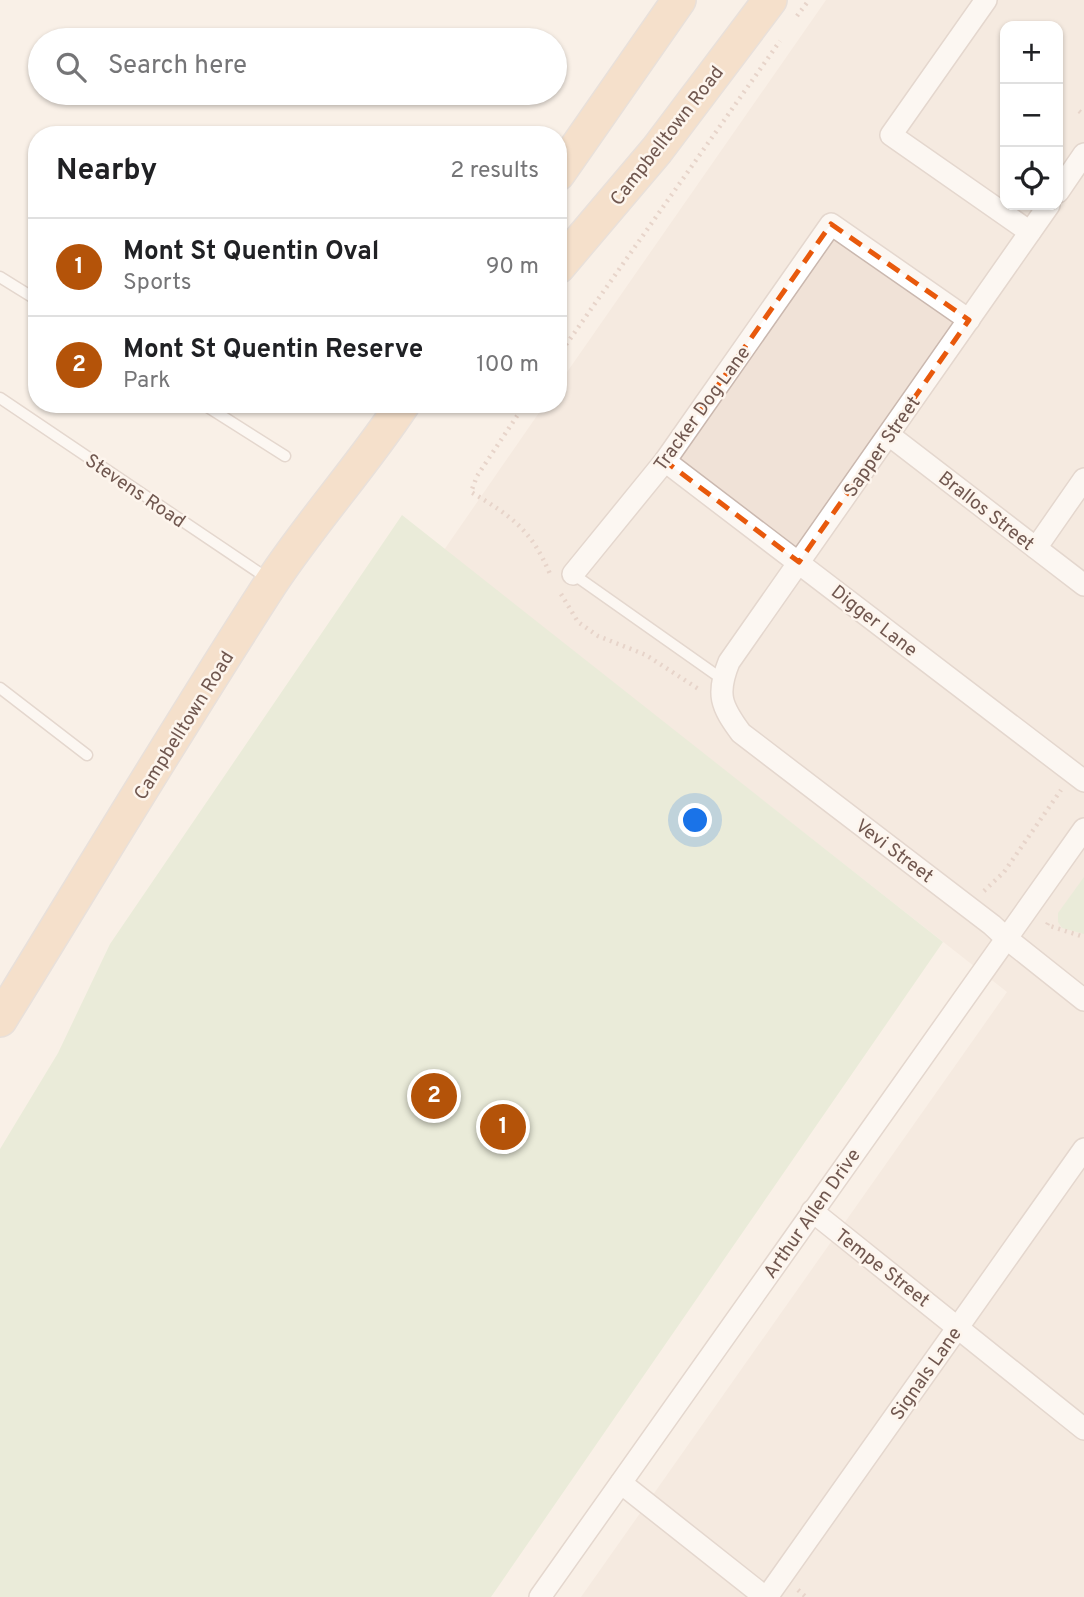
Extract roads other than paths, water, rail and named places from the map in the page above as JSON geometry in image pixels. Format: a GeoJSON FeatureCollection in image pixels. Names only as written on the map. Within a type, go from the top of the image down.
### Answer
{"type":"FeatureCollection","features":[{"type":"Feature","properties":{"kind":"main road"},"geometry":{"type":"LineString","coordinates":[[567,161],[679,0]]}},
{"type":"Feature","properties":{"kind":"main road","name":"Campbelltown Road"},"geometry":{"type":"LineString","coordinates":[[567,256],[781,11]]}},
{"type":"Feature","properties":{"kind":"main road","name":"Campbelltown Road"},"geometry":{"type":"LineString","coordinates":[[0,1020],[272,582],[397,413]]}},
{"type":"Feature","properties":{"kind":"main road","name":"Campbelltown Road"},"geometry":{"type":"LineString","coordinates":[[380,439],[408,413]]}},
{"type":"Feature","properties":{"kind":"street"},"geometry":{"type":"LineString","coordinates":[[986,0],[891,135],[1030,232]]}},
{"type":"Feature","properties":{"kind":"street"},"geometry":{"type":"LineString","coordinates":[[1063,185],[1082,160]]}},
{"type":"Feature","properties":{"kind":"street","name":"Sapper Street"},"geometry":{"type":"LineString","coordinates":[[721,685],[729,662],[1045,210]]}},
{"type":"Feature","properties":{"kind":"street","name":"Tracker Dog Lane"},"geometry":{"type":"LineString","coordinates":[[573,574],[664,461],[831,225],[969,320]]}},
{"type":"Feature","properties":{"kind":"street","name":"Brallos Street"},"geometry":{"type":"LineString","coordinates":[[889,435],[1084,585]]}},
{"type":"Feature","properties":{"kind":"street","name":"Digger Lane"},"geometry":{"type":"LineString","coordinates":[[664,461],[1079,777]]}},
{"type":"Feature","properties":{"kind":"street"},"geometry":{"type":"LineString","coordinates":[[1036,548],[1084,479]]}},
{"type":"Feature","properties":{"kind":"street","name":"Vevi Street"},"geometry":{"type":"LineString","coordinates":[[721,685],[728,715],[741,733],[970,908],[1084,1000]]}},
{"type":"Feature","properties":{"kind":"street","name":"Arthur Allen Drive"},"geometry":{"type":"LineString","coordinates":[[540,1597],[1084,829]]}},
{"type":"Feature","properties":{"kind":"street","name":"Signals Lane"},"geometry":{"type":"LineString","coordinates":[[766,1597],[1084,1149]]}},
{"type":"Feature","properties":{"kind":"street","name":"Tempe Street"},"geometry":{"type":"LineString","coordinates":[[813,1211],[1084,1429]]}},
{"type":"Feature","properties":{"kind":"street"},"geometry":{"type":"LineString","coordinates":[[621,1483],[766,1597]]}},
{"type":"Feature","properties":{"kind":"lane"},"geometry":{"type":"LineString","coordinates":[[0,277],[28,294]]}},
{"type":"Feature","properties":{"kind":"lane","name":"Stevens Road"},"geometry":{"type":"LineString","coordinates":[[0,398],[272,582]]}},
{"type":"Feature","properties":{"kind":"lane"},"geometry":{"type":"LineString","coordinates":[[217,413],[285,456]]}},
{"type":"Feature","properties":{"kind":"lane","name":"Tracker Dog Lane"},"geometry":{"type":"LineString","coordinates":[[573,574],[721,685]]}},
{"type":"Feature","properties":{"kind":"lane"},"geometry":{"type":"LineString","coordinates":[[0,688],[87,755]]}},
{"type":"Feature","properties":{"kind":"place","name":"Mont St Quentin Reserve"},"geometry":{"type":"Point","coordinates":[434,1096]}},
{"type":"Feature","properties":{"kind":"place","name":"Mont St Quentin Oval"},"geometry":{"type":"Point","coordinates":[503,1127]}}]}
